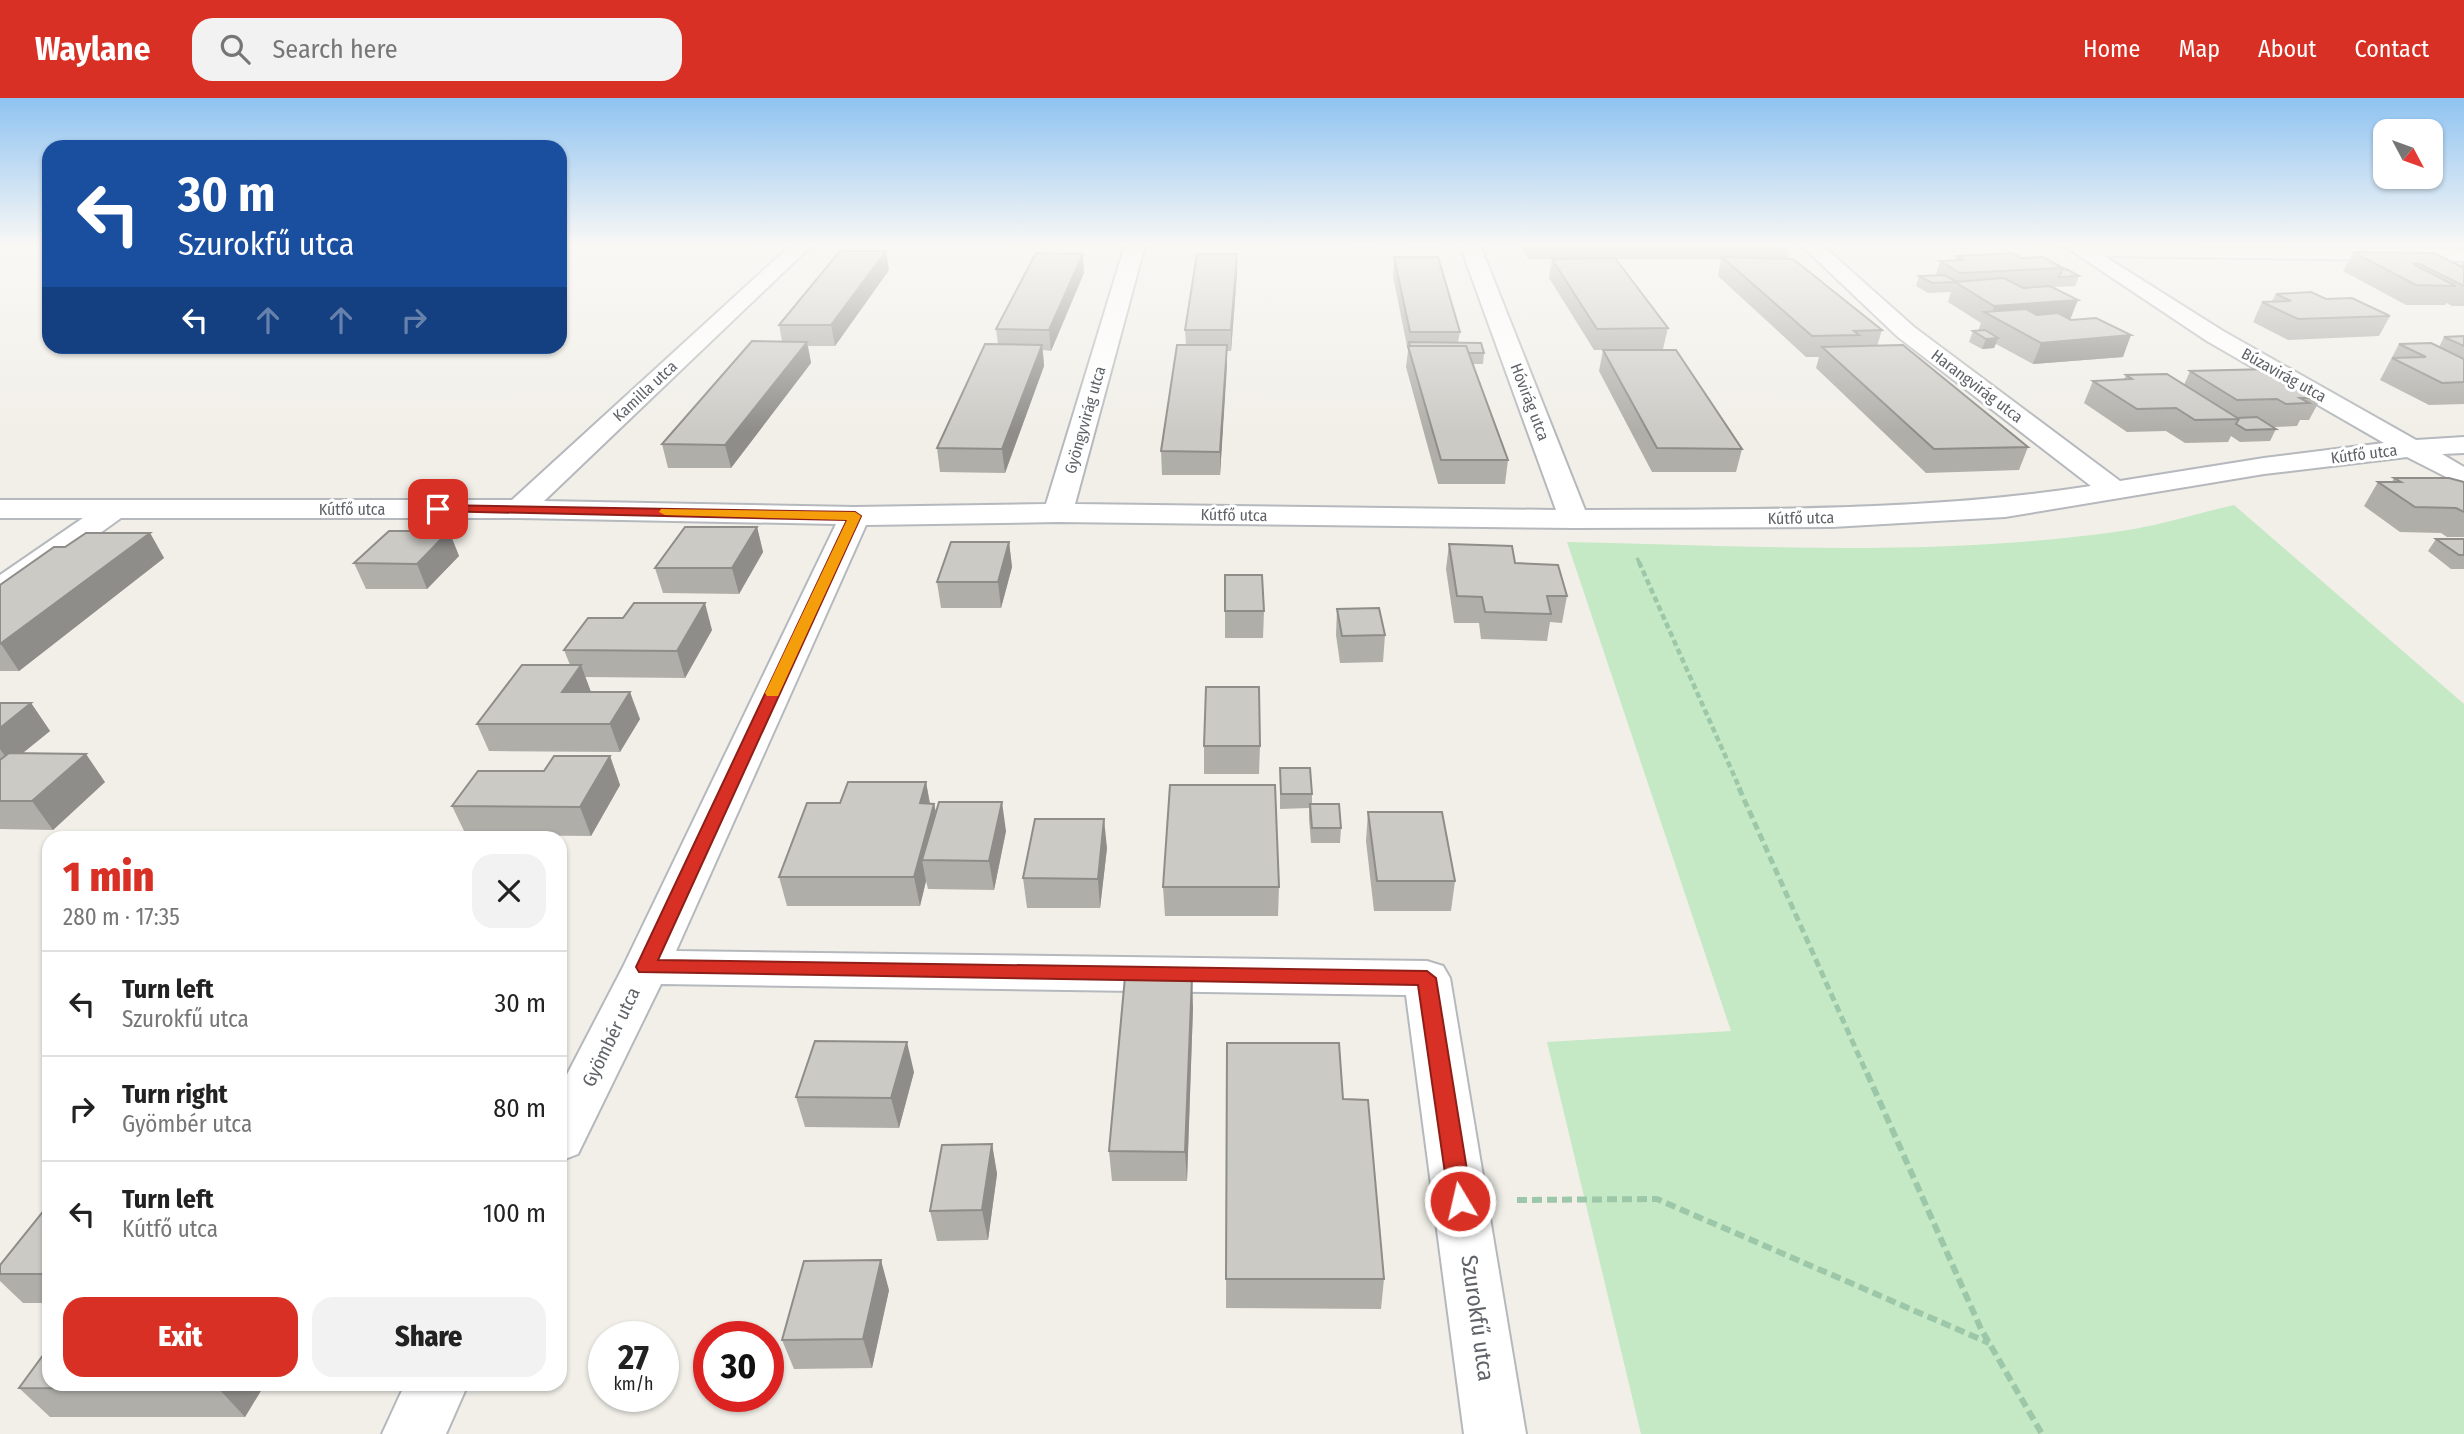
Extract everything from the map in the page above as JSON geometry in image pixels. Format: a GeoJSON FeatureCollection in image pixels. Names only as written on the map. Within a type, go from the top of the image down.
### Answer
{"type":"FeatureCollection","features":[{"type":"Feature","properties":{"kind":"street","name":"Kamilla utca"},"geometry":{"type":"LineString","coordinates":[[519,509],[735,307]]}},
{"type":"Feature","properties":{"kind":"street","name":"Gyöngyvirág utca"},"geometry":{"type":"LineString","coordinates":[[1058,513],[1117,307]]}},
{"type":"Feature","properties":{"kind":"street","name":"Hóvirág utca"},"geometry":{"type":"LineString","coordinates":[[1494,307],[1574,519]]}},
{"type":"Feature","properties":{"kind":"street","name":"Harangvirág utca"},"geometry":{"type":"LineString","coordinates":[[1879,307],[1906,332],[2117,492]]}},
{"type":"Feature","properties":{"kind":"street","name":"Búzavirág utca"},"geometry":{"type":"LineString","coordinates":[[2170,307],[2216,337],[2464,478]]}},
{"type":"Feature","properties":{"kind":"street","name":"Kútfő utca"},"geometry":{"type":"LineString","coordinates":[[0,509],[519,509],[855,516],[1058,513],[1574,519],[1832,518],[2005,508],[2117,492],[2264,466],[2413,448],[2464,445]]}},
{"type":"Feature","properties":{"kind":"street"},"geometry":{"type":"LineString","coordinates":[[0,590],[114,510]]}},
{"type":"Feature","properties":{"kind":"street","name":"Gyömbér utca"},"geometry":{"type":"LineString","coordinates":[[567,1125],[646,967],[855,516]]}},
{"type":"Feature","properties":{"kind":"street","name":"Szurokfű utca"},"geometry":{"type":"LineString","coordinates":[[646,967],[1427,978],[1495,1434]]}},
{"type":"Feature","properties":{"kind":"street"},"geometry":{"type":"LineString","coordinates":[[413,1434],[434,1391]]}},
{"type":"Feature","properties":{"kind":"path"},"geometry":{"type":"LineString","coordinates":[[1619,519],[1990,1343],[2042,1434]]}},
{"type":"Feature","properties":{"kind":"path"},"geometry":{"type":"LineString","coordinates":[[1460,1201],[1657,1199],[1990,1343]]}},
{"type":"Feature","properties":{"kind":"green space"},"geometry":{"type":"Polygon","coordinates":[[[2234,505],[2464,704],[2464,1434],[1641,1434],[1547,1042],[1731,1031],[1567,542],[1841,548],[1979,545],[2130,530],[2234,505]]]}},
{"type":"Feature","properties":{"kind":"building"},"geometry":{"type":"Polygon","coordinates":[[[794,307],[844,307],[831,325],[779,325],[794,307]]]}},
{"type":"Feature","properties":{"kind":"building"},"geometry":{"type":"Polygon","coordinates":[[[1007,307],[1059,307],[1049,330],[996,329],[1007,307]]]}},
{"type":"Feature","properties":{"kind":"building"},"geometry":{"type":"Polygon","coordinates":[[[1189,307],[1233,307],[1231,330],[1185,330],[1189,307]]]}},
{"type":"Feature","properties":{"kind":"building"},"geometry":{"type":"Polygon","coordinates":[[[1405,307],[1453,307],[1460,332],[1410,332],[1405,307]]]}},
{"type":"Feature","properties":{"kind":"building"},"geometry":{"type":"Polygon","coordinates":[[[1583,307],[1652,307],[1668,328],[1597,329],[1583,307]]]}},
{"type":"Feature","properties":{"kind":"building"},"geometry":{"type":"Polygon","coordinates":[[[1779,307],[1854,307],[1882,330],[1854,331],[1859,335],[1812,336],[1779,307]]]}},
{"type":"Feature","properties":{"kind":"building"},"geometry":{"type":"Polygon","coordinates":[[[2273,307],[2372,307],[2390,316],[2298,319],[2273,307]]]}},
{"type":"Feature","properties":{"kind":"building"},"geometry":{"type":"Polygon","coordinates":[[[2026,309],[2037,315],[2058,313],[2071,320],[2096,318],[2131,335],[2041,343],[1984,312],[2026,309]]]}},
{"type":"Feature","properties":{"kind":"building"},"geometry":{"type":"Polygon","coordinates":[[[1985,330],[1998,338],[1986,339],[1973,331],[1985,330]]]}},
{"type":"Feature","properties":{"kind":"building"},"geometry":{"type":"Polygon","coordinates":[[[2464,336],[2464,346],[2444,337],[2464,336]]]}},
{"type":"Feature","properties":{"kind":"building"},"geometry":{"type":"Polygon","coordinates":[[[752,341],[807,342],[725,445],[662,444],[752,341]]]}},
{"type":"Feature","properties":{"kind":"building"},"geometry":{"type":"Polygon","coordinates":[[[1409,342],[1481,343],[1484,353],[1468,353],[1466,346],[1410,346],[1409,342]]]}},
{"type":"Feature","properties":{"kind":"building"},"geometry":{"type":"Polygon","coordinates":[[[2431,343],[2464,359],[2464,382],[2442,383],[2392,358],[2426,357],[2399,344],[2431,343]]]}},
{"type":"Feature","properties":{"kind":"building"},"geometry":{"type":"Polygon","coordinates":[[[985,344],[1042,345],[1002,449],[937,448],[985,344]]]}},
{"type":"Feature","properties":{"kind":"building"},"geometry":{"type":"Polygon","coordinates":[[[1177,345],[1227,345],[1220,452],[1161,451],[1177,345]]]}},
{"type":"Feature","properties":{"kind":"building"},"geometry":{"type":"Polygon","coordinates":[[[1903,345],[2028,447],[1934,449],[1822,347],[1903,345]]]}},
{"type":"Feature","properties":{"kind":"building"},"geometry":{"type":"Polygon","coordinates":[[[1408,346],[1466,346],[1508,460],[1441,460],[1408,346]]]}},
{"type":"Feature","properties":{"kind":"building"},"geometry":{"type":"Polygon","coordinates":[[[1603,350],[1676,350],[1742,449],[1657,448],[1603,350]]]}},
{"type":"Feature","properties":{"kind":"building"},"geometry":{"type":"Polygon","coordinates":[[[2270,369],[2321,398],[2300,398],[2309,403],[2286,404],[2277,399],[2237,400],[2190,371],[2270,369]]]}},
{"type":"Feature","properties":{"kind":"building"},"geometry":{"type":"Polygon","coordinates":[[[2167,374],[2239,419],[2195,420],[2176,408],[2137,409],[2093,381],[2132,379],[2126,375],[2167,374]]]}},
{"type":"Feature","properties":{"kind":"building"},"geometry":{"type":"Polygon","coordinates":[[[2257,417],[2276,429],[2246,430],[2236,424],[2238,418],[2257,417]]]}},
{"type":"Feature","properties":{"kind":"building"},"geometry":{"type":"Polygon","coordinates":[[[2394,478],[2449,478],[2464,482],[2464,512],[2456,508],[2415,507],[2378,482],[2401,482],[2394,478]]]}},
{"type":"Feature","properties":{"kind":"building"},"geometry":{"type":"Polygon","coordinates":[[[685,527],[757,527],[732,568],[655,568],[685,527]]]}},
{"type":"Feature","properties":{"kind":"building"},"geometry":{"type":"Polygon","coordinates":[[[389,531],[449,531],[417,564],[354,563],[389,531]]]}},
{"type":"Feature","properties":{"kind":"building"},"geometry":{"type":"Polygon","coordinates":[[[86,533],[150,533],[0,644],[0,585],[54,547],[65,547],[86,533]]]}},
{"type":"Feature","properties":{"kind":"building"},"geometry":{"type":"Polygon","coordinates":[[[2436,539],[2464,539],[2464,555],[2459,555],[2436,539]]]}},
{"type":"Feature","properties":{"kind":"building"},"geometry":{"type":"Polygon","coordinates":[[[951,542],[1009,542],[998,582],[937,582],[951,542]]]}},
{"type":"Feature","properties":{"kind":"building"},"geometry":{"type":"Polygon","coordinates":[[[1449,544],[1512,546],[1515,563],[1558,565],[1567,596],[1547,596],[1551,614],[1485,612],[1482,597],[1457,596],[1449,544]]]}},
{"type":"Feature","properties":{"kind":"building"},"geometry":{"type":"Polygon","coordinates":[[[1225,575],[1262,575],[1264,611],[1225,611],[1225,575]]]}},
{"type":"Feature","properties":{"kind":"building"},"geometry":{"type":"Polygon","coordinates":[[[634,603],[705,603],[677,651],[564,650],[588,618],[623,618],[634,603]]]}},
{"type":"Feature","properties":{"kind":"building"},"geometry":{"type":"Polygon","coordinates":[[[1379,608],[1385,635],[1342,636],[1337,609],[1379,608]]]}},
{"type":"Feature","properties":{"kind":"building"},"geometry":{"type":"Polygon","coordinates":[[[522,665],[581,665],[562,692],[630,692],[610,724],[477,724],[522,665]]]}},
{"type":"Feature","properties":{"kind":"building"},"geometry":{"type":"Polygon","coordinates":[[[1206,687],[1259,687],[1260,746],[1204,746],[1206,687]]]}},
{"type":"Feature","properties":{"kind":"building"},"geometry":{"type":"Polygon","coordinates":[[[0,703],[31,703],[0,728],[0,703]]]}},
{"type":"Feature","properties":{"kind":"building"},"geometry":{"type":"Polygon","coordinates":[[[9,753],[86,754],[32,801],[0,801],[0,760],[9,753]]]}},
{"type":"Feature","properties":{"kind":"building"},"geometry":{"type":"Polygon","coordinates":[[[554,756],[610,756],[580,807],[452,806],[478,771],[544,771],[554,756]]]}},
{"type":"Feature","properties":{"kind":"building"},"geometry":{"type":"Polygon","coordinates":[[[1280,768],[1310,768],[1312,794],[1281,794],[1280,768]]]}},
{"type":"Feature","properties":{"kind":"building"},"geometry":{"type":"Polygon","coordinates":[[[848,782],[926,782],[920,803],[934,804],[914,877],[779,877],[807,803],[840,803],[848,782]]]}},
{"type":"Feature","properties":{"kind":"building"},"geometry":{"type":"Polygon","coordinates":[[[1170,785],[1275,785],[1279,887],[1163,887],[1170,785]]]}},
{"type":"Feature","properties":{"kind":"building"},"geometry":{"type":"Polygon","coordinates":[[[939,802],[1002,802],[989,861],[922,860],[939,802]]]}},
{"type":"Feature","properties":{"kind":"building"},"geometry":{"type":"Polygon","coordinates":[[[1310,804],[1339,804],[1341,828],[1312,828],[1310,804]]]}},
{"type":"Feature","properties":{"kind":"building"},"geometry":{"type":"Polygon","coordinates":[[[1368,812],[1442,812],[1455,881],[1377,881],[1368,812]]]}},
{"type":"Feature","properties":{"kind":"building"},"geometry":{"type":"Polygon","coordinates":[[[1035,819],[1104,819],[1098,879],[1023,878],[1035,819]]]}},
{"type":"Feature","properties":{"kind":"building"},"geometry":{"type":"Polygon","coordinates":[[[1125,977],[1192,977],[1185,1152],[1109,1151],[1125,977]]]}},
{"type":"Feature","properties":{"kind":"building"},"geometry":{"type":"Polygon","coordinates":[[[815,1041],[907,1042],[891,1098],[796,1097],[815,1041]]]}},
{"type":"Feature","properties":{"kind":"building"},"geometry":{"type":"Polygon","coordinates":[[[1227,1043],[1339,1043],[1343,1099],[1368,1100],[1384,1279],[1226,1279],[1227,1043]]]}},
{"type":"Feature","properties":{"kind":"building"},"geometry":{"type":"Polygon","coordinates":[[[992,1144],[982,1210],[930,1211],[942,1145],[992,1144]]]}},
{"type":"Feature","properties":{"kind":"building"},"geometry":{"type":"Polygon","coordinates":[[[42,1213],[42,1274],[0,1274],[0,1265],[42,1213]]]}},
{"type":"Feature","properties":{"kind":"building"},"geometry":{"type":"Polygon","coordinates":[[[881,1260],[863,1339],[784,1340],[804,1261],[881,1260]]]}},
{"type":"Feature","properties":{"kind":"building"},"geometry":{"type":"Polygon","coordinates":[[[42,1357],[42,1388],[19,1388],[42,1357]]]}},
{"type":"Feature","properties":{"kind":"slow traffic"},"geometry":{"type":"LineString","coordinates":[[665,512],[855,516],[773,693]]}},
{"type":"Feature","properties":{"kind":"route"},"geometry":{"type":"LineString","coordinates":[[438,509],[855,516],[646,967],[1427,978],[1460,1201]]}}]}
